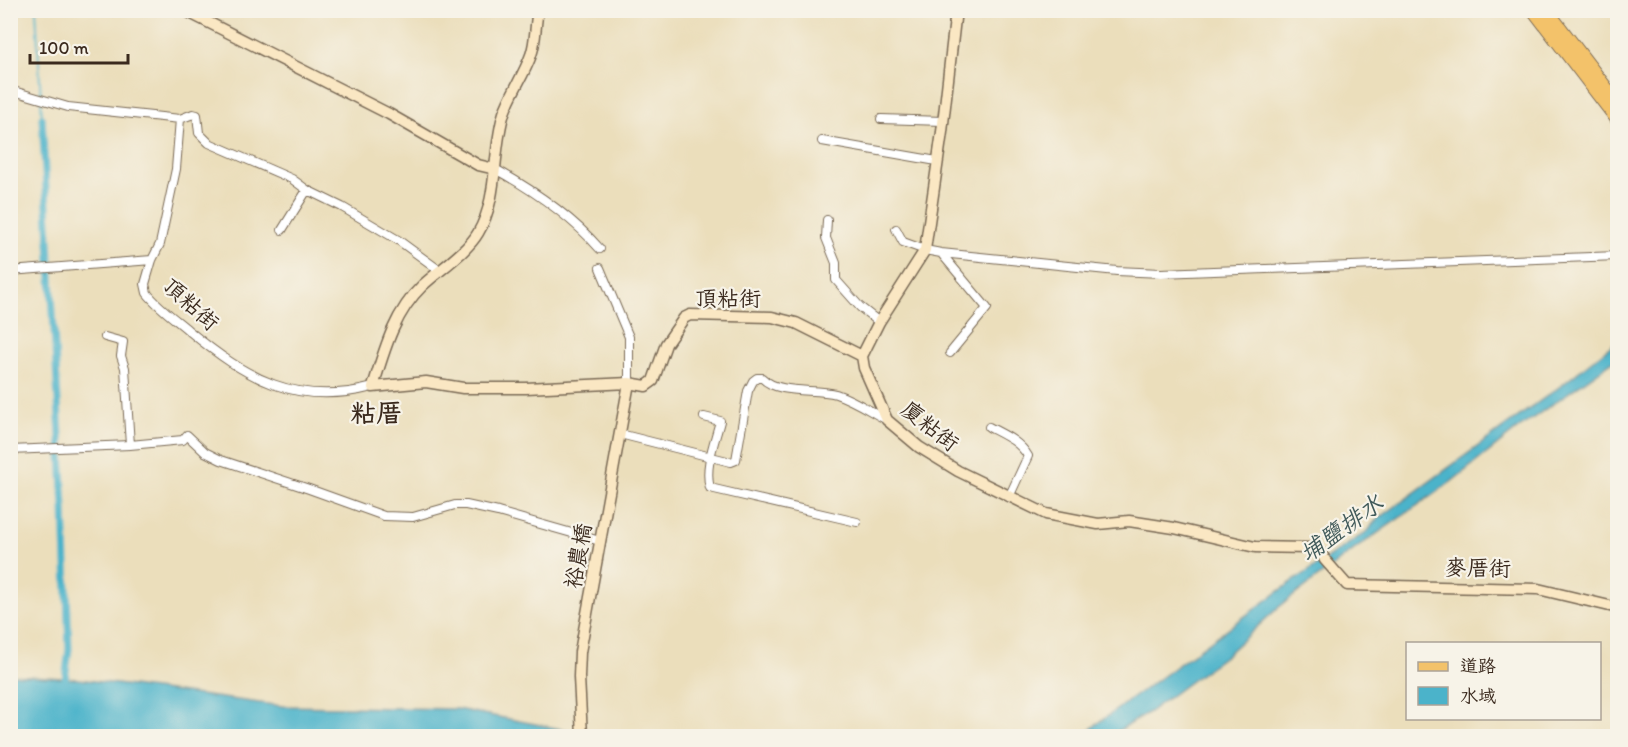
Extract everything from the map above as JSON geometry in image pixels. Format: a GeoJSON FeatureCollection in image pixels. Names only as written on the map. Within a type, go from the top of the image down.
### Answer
{"type":"FeatureCollection","features":[{"type":"Feature","properties":{"kind":"main road"},"geometry":{"type":"LineString","coordinates":[[1533,10],[1617,121]]}},
{"type":"Feature","properties":{"kind":"main road"},"geometry":{"type":"LineString","coordinates":[[1548,10],[1617,103]]}},
{"type":"Feature","properties":{"kind":"street"},"geometry":{"type":"LineString","coordinates":[[184,10],[389,114],[478,165],[495,169],[523,185],[585,232],[600,249]]}},
{"type":"Feature","properties":{"kind":"street"},"geometry":{"type":"LineString","coordinates":[[373,387],[398,317],[414,294],[478,233],[487,212],[504,113],[532,54],[538,10]]}},
{"type":"Feature","properties":{"kind":"street"},"geometry":{"type":"LineString","coordinates":[[862,356],[879,322],[925,250],[956,10]]}},
{"type":"Feature","properties":{"kind":"street"},"geometry":{"type":"LineString","coordinates":[[10,90],[68,107],[180,119],[193,114],[197,115],[199,133],[204,139],[292,179],[307,190],[342,207],[398,240],[440,270]]}},
{"type":"Feature","properties":{"kind":"street","name":"頂粘街"},"geometry":{"type":"LineString","coordinates":[[180,119],[176,169],[160,244],[152,260],[145,285],[150,297],[210,348],[264,381],[286,390],[307,393],[351,393],[373,387],[426,382],[441,386],[482,388],[629,383],[646,386],[653,381],[666,344],[684,318],[690,315],[772,317],[796,323],[862,356]]}},
{"type":"Feature","properties":{"kind":"street"},"geometry":{"type":"LineString","coordinates":[[881,119],[943,121]]}},
{"type":"Feature","properties":{"kind":"street"},"geometry":{"type":"LineString","coordinates":[[822,141],[937,161]]}},
{"type":"Feature","properties":{"kind":"street"},"geometry":{"type":"LineString","coordinates":[[282,230],[307,190]]}},
{"type":"Feature","properties":{"kind":"street"},"geometry":{"type":"LineString","coordinates":[[827,220],[826,238],[836,263],[836,280],[860,307],[879,322]]}},
{"type":"Feature","properties":{"kind":"street"},"geometry":{"type":"LineString","coordinates":[[896,229],[903,242],[941,254],[1161,273],[1617,256]]}},
{"type":"Feature","properties":{"kind":"street"},"geometry":{"type":"LineString","coordinates":[[941,254],[987,308],[950,353]]}},
{"type":"Feature","properties":{"kind":"street"},"geometry":{"type":"LineString","coordinates":[[10,271],[152,260]]}},
{"type":"Feature","properties":{"kind":"street"},"geometry":{"type":"LineString","coordinates":[[600,268],[629,337],[629,383]]}},
{"type":"Feature","properties":{"kind":"street"},"geometry":{"type":"LineString","coordinates":[[105,337],[123,342],[121,356],[125,368],[130,445]]}},
{"type":"Feature","properties":{"kind":"street","name":"廈粘街"},"geometry":{"type":"LineString","coordinates":[[862,356],[864,368],[887,420],[919,447],[958,471],[1046,514],[1098,524],[1129,521],[1174,528],[1255,547],[1311,548],[1322,554],[1324,560],[1339,578]]}},
{"type":"Feature","properties":{"kind":"street"},"geometry":{"type":"LineString","coordinates":[[620,434],[730,462],[736,460],[748,391],[757,378],[792,390],[834,394],[887,420]]}},
{"type":"Feature","properties":{"kind":"street","name":"裕農橋"},"geometry":{"type":"LineString","coordinates":[[582,736],[580,652],[629,383]]}},
{"type":"Feature","properties":{"kind":"street"},"geometry":{"type":"LineString","coordinates":[[704,417],[720,420],[711,457],[708,481],[710,488],[856,522]]}},
{"type":"Feature","properties":{"kind":"street"},"geometry":{"type":"LineString","coordinates":[[989,427],[1014,441],[1024,449],[1028,456],[1009,496]]}},
{"type":"Feature","properties":{"kind":"street"},"geometry":{"type":"LineString","coordinates":[[10,450],[130,445],[183,440],[187,435],[205,452],[221,460],[384,516],[413,517],[466,505],[600,542]]}},
{"type":"Feature","properties":{"kind":"street","name":"麥厝街"},"geometry":{"type":"LineString","coordinates":[[1339,578],[1347,585],[1538,589],[1617,608]]}},
{"type":"Feature","properties":{"kind":"water"},"geometry":{"type":"Polygon","coordinates":[[[1617,341],[1617,358],[1519,428],[1451,482],[1355,549],[1279,607],[1226,655],[1149,712],[1110,736],[1082,736],[1289,584],[1369,530],[1374,522],[1562,385],[1617,341]]]}},
{"type":"Feature","properties":{"kind":"water"},"geometry":{"type":"Polygon","coordinates":[[[10,675],[79,679],[282,706],[457,709],[597,736],[11,736],[10,675]]]}},
{"type":"Feature","properties":{"kind":"waterway"},"geometry":{"type":"LineString","coordinates":[[36,10],[42,118]]}},
{"type":"Feature","properties":{"kind":"waterway"},"geometry":{"type":"LineString","coordinates":[[42,118],[64,507],[69,649],[64,687]]}},
{"type":"Feature","properties":{"kind":"district","name":"粘厝"},"geometry":{"type":"Point","coordinates":[376,413]}},
{"type":"Feature","properties":{"kind":"water label","name":"埔鹽排水"},"geometry":{"type":"Point","coordinates":[1341,528]}}]}
